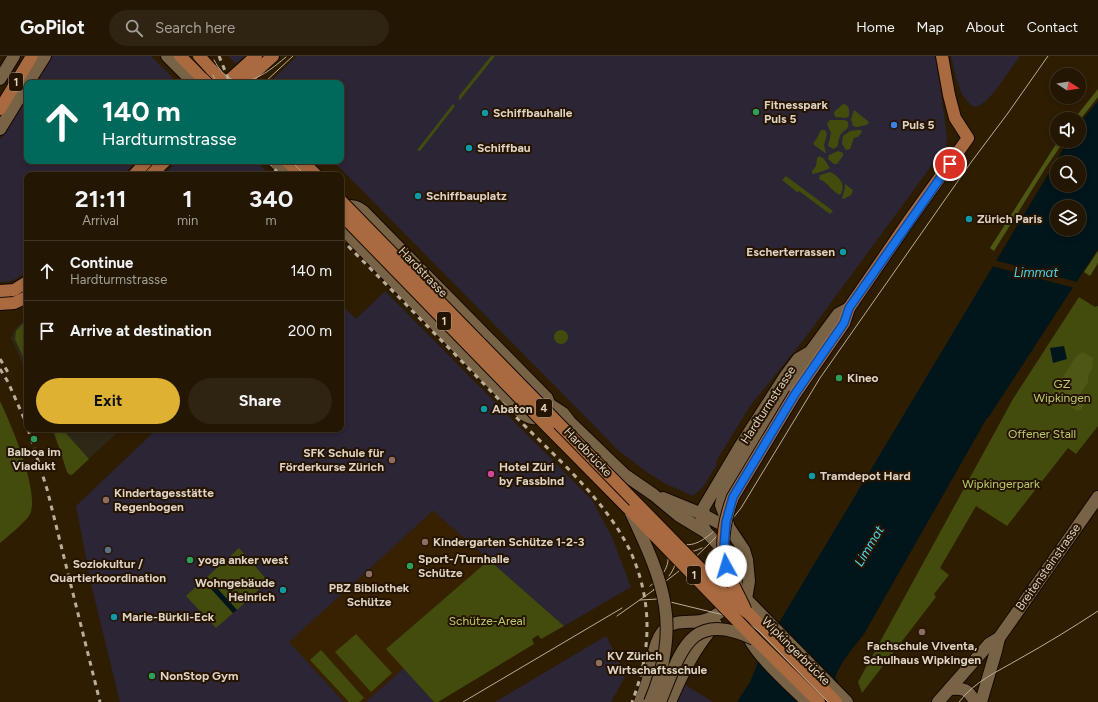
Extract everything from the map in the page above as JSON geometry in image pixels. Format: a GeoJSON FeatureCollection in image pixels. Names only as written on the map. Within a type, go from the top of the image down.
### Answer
{"type":"FeatureCollection","features":[{"type":"Feature","properties":{"kind":"main road"},"geometry":{"type":"LineString","coordinates":[[0,94],[23,56]]}},
{"type":"Feature","properties":{"kind":"main road","name":"1"},"geometry":{"type":"LineString","coordinates":[[0,109],[32,56]]}},
{"type":"Feature","properties":{"kind":"main road"},"geometry":{"type":"LineString","coordinates":[[180,56],[204,80]]}},
{"type":"Feature","properties":{"kind":"main road"},"geometry":{"type":"LineString","coordinates":[[199,56],[223,80]]}},
{"type":"Feature","properties":{"kind":"main road"},"geometry":{"type":"LineString","coordinates":[[229,80],[256,56]]}},
{"type":"Feature","properties":{"kind":"main road"},"geometry":{"type":"LineString","coordinates":[[246,80],[273,56]]}},
{"type":"Feature","properties":{"kind":"main road","name":"Hardturmstrasse"},"geometry":{"type":"LineString","coordinates":[[742,605],[726,566],[724,547],[727,514],[736,491],[795,394],[844,323],[847,312],[908,222],[968,138],[956,118],[949,95],[942,56]]}},
{"type":"Feature","properties":{"kind":"main road"},"geometry":{"type":"LineString","coordinates":[[137,172],[144,164]]}},
{"type":"Feature","properties":{"kind":"main road"},"geometry":{"type":"LineString","coordinates":[[154,172],[162,164]]}},
{"type":"Feature","properties":{"kind":"main road"},"geometry":{"type":"LineString","coordinates":[[290,164],[298,172]]}},
{"type":"Feature","properties":{"kind":"main road"},"geometry":{"type":"LineString","coordinates":[[305,164],[313,172]]}},
{"type":"Feature","properties":{"kind":"main road","name":"Hardbrücke"},"geometry":{"type":"LineString","coordinates":[[344,204],[735,604],[742,605],[836,702]]}},
{"type":"Feature","properties":{"kind":"main road","name":"Hardbrücke"},"geometry":{"type":"LineString","coordinates":[[344,217],[756,640],[819,702]]}},
{"type":"Feature","properties":{"kind":"main road"},"geometry":{"type":"LineString","coordinates":[[1,291],[14,290],[24,284]]}},
{"type":"Feature","properties":{"kind":"main road"},"geometry":{"type":"LineString","coordinates":[[1,305],[14,303],[24,298]]}},
{"type":"Feature","properties":{"kind":"street"},"geometry":{"type":"LineString","coordinates":[[0,79],[14,56]]}},
{"type":"Feature","properties":{"kind":"street"},"geometry":{"type":"LineString","coordinates":[[30,80],[45,56]]}},
{"type":"Feature","properties":{"kind":"street"},"geometry":{"type":"LineString","coordinates":[[167,56],[191,80]]}},
{"type":"Feature","properties":{"kind":"street"},"geometry":{"type":"LineString","coordinates":[[187,56],[210,80]]}},
{"type":"Feature","properties":{"kind":"street"},"geometry":{"type":"LineString","coordinates":[[0,129],[24,90]]}},
{"type":"Feature","properties":{"kind":"street"},"geometry":{"type":"LineString","coordinates":[[277,164],[285,172]]}},
{"type":"Feature","properties":{"kind":"street","name":"Hardstrasse"},"geometry":{"type":"LineString","coordinates":[[344,209],[348,206],[353,206],[364,211],[537,386],[547,398],[549,404],[563,413],[608,460],[625,475],[654,495],[678,515],[706,532],[729,556],[742,605]]}},
{"type":"Feature","properties":{"kind":"street","name":"Hardstrasse"},"geometry":{"type":"LineString","coordinates":[[344,230],[516,408],[526,416],[532,418],[538,418],[544,415],[570,422]]}},
{"type":"Feature","properties":{"kind":"street","name":"Hardturmstrasse"},"geometry":{"type":"LineString","coordinates":[[702,514],[706,502],[786,375],[798,359],[810,352],[838,314],[847,312]]}},
{"type":"Feature","properties":{"kind":"street","name":"Hardturmstrasse"},"geometry":{"type":"LineString","coordinates":[[730,529],[722,506],[723,496],[783,396],[802,369],[817,353],[847,312]]}},
{"type":"Feature","properties":{"kind":"street"},"geometry":{"type":"LineString","coordinates":[[544,415],[549,404]]}},
{"type":"Feature","properties":{"kind":"street","name":"Hardstrasse"},"geometry":{"type":"LineString","coordinates":[[654,495],[702,514],[730,529],[744,550],[747,560],[749,581],[742,605]]}},
{"type":"Feature","properties":{"kind":"street","name":"Breitensteinstrasse"},"geometry":{"type":"LineString","coordinates":[[999,638],[1098,497]]}},
{"type":"Feature","properties":{"kind":"street"},"geometry":{"type":"LineString","coordinates":[[631,512],[657,572],[667,613],[667,640],[665,653],[658,681],[650,702]]}},
{"type":"Feature","properties":{"kind":"street"},"geometry":{"type":"LineString","coordinates":[[702,514],[703,526],[706,532]]}},
{"type":"Feature","properties":{"kind":"street"},"geometry":{"type":"LineString","coordinates":[[640,702],[651,667],[655,647],[664,630],[670,625],[680,622],[702,621],[720,616],[742,605]]}},
{"type":"Feature","properties":{"kind":"street","name":"Wipkingerbrücke"},"geometry":{"type":"LineString","coordinates":[[742,605],[774,630],[846,702]]}},
{"type":"Feature","properties":{"kind":"street","name":"Wipkingerbrücke"},"geometry":{"type":"LineString","coordinates":[[742,605],[747,636],[760,654],[807,702]]}},
{"type":"Feature","properties":{"kind":"street"},"geometry":{"type":"LineString","coordinates":[[670,702],[694,652],[715,626],[720,616]]}},
{"type":"Feature","properties":{"kind":"street"},"geometry":{"type":"LineString","coordinates":[[660,702],[685,645],[696,634],[707,630],[722,628],[740,632],[756,640]]}},
{"type":"Feature","properties":{"kind":"street"},"geometry":{"type":"LineString","coordinates":[[938,702],[989,644],[999,638]]}},
{"type":"Feature","properties":{"kind":"street"},"geometry":{"type":"LineString","coordinates":[[981,702],[999,638]]}},
{"type":"Feature","properties":{"kind":"street"},"geometry":{"type":"LineString","coordinates":[[950,689],[966,690],[975,702]]}},
{"type":"Feature","properties":{"kind":"shaded area"},"geometry":{"type":"Polygon","coordinates":[[[52,56],[151,56],[175,80],[37,80],[52,56]]]}},
{"type":"Feature","properties":{"kind":"shaded area"},"geometry":{"type":"Polygon","coordinates":[[[228,56],[245,56],[236,64],[228,56]]]}},
{"type":"Feature","properties":{"kind":"shaded area"},"geometry":{"type":"Polygon","coordinates":[[[297,56],[936,56],[947,138],[946,146],[805,338],[750,406],[717,460],[716,466],[703,487],[693,496],[664,483],[619,451],[336,164],[344,164],[344,80],[272,80],[297,56]]]}},
{"type":"Feature","properties":{"kind":"shaded area"},"geometry":{"type":"Polygon","coordinates":[[[951,56],[1020,56],[996,90],[986,101],[977,107],[972,106],[962,94],[956,78],[951,56]]]}},
{"type":"Feature","properties":{"kind":"shaded area"},"geometry":{"type":"Polygon","coordinates":[[[24,102],[24,164],[134,164],[126,172],[24,172],[24,274],[7,282],[0,282],[0,140],[24,102]]]}},
{"type":"Feature","properties":{"kind":"shaded area"},"geometry":{"type":"Polygon","coordinates":[[[174,164],[259,164],[268,172],[167,172],[174,164]]]}},
{"type":"Feature","properties":{"kind":"shaded area"},"geometry":{"type":"Polygon","coordinates":[[[385,291],[592,500],[612,537],[631,587],[564,626],[433,511],[290,642],[344,702],[120,702],[92,588],[76,506],[154,432],[344,432],[344,307],[356,319],[385,291]]]}},
{"type":"Feature","properties":{"kind":"shaded area"},"geometry":{"type":"Polygon","coordinates":[[[24,320],[24,367],[11,338],[15,329],[24,320]]]}},
{"type":"Feature","properties":{"kind":"shaded area"},"geometry":{"type":"Polygon","coordinates":[[[52,432],[118,432],[90,458],[64,457],[52,432]]]}},
{"type":"Feature","properties":{"kind":"shaded area"},"geometry":{"type":"Polygon","coordinates":[[[433,511],[489,560],[386,649],[404,668],[365,702],[344,702],[289,642],[433,511]]]}},
{"type":"Feature","properties":{"kind":"shaded area","name":"KV Zürich Wirtschaftsschule"},"geometry":{"type":"Polygon","coordinates":[[[606,636],[626,675],[611,702],[495,702],[606,636]]]}},
{"type":"Feature","properties":{"kind":"shaded area"},"geometry":{"type":"Polygon","coordinates":[[[404,668],[434,702],[365,702],[404,668]]]}},
{"type":"Feature","properties":{"kind":"shaded area"},"geometry":{"type":"Polygon","coordinates":[[[684,684],[713,702],[675,702],[684,684]]]}},
{"type":"Feature","properties":{"kind":"green space"},"geometry":{"type":"Polygon","coordinates":[[[491,56],[495,56],[459,101],[459,96],[491,56]]]}},
{"type":"Feature","properties":{"kind":"green space"},"geometry":{"type":"Polygon","coordinates":[[[1098,89],[1098,97],[1086,112],[1080,112],[1098,89]]]}},
{"type":"Feature","properties":{"kind":"green space"},"geometry":{"type":"Polygon","coordinates":[[[453,104],[455,106],[420,151],[417,150],[453,104]]]}},
{"type":"Feature","properties":{"kind":"green space"},"geometry":{"type":"Polygon","coordinates":[[[843,104],[847,105],[849,109],[849,116],[846,118],[835,117],[834,112],[843,104]]]}},
{"type":"Feature","properties":{"kind":"green space"},"geometry":{"type":"Polygon","coordinates":[[[854,110],[869,122],[867,125],[857,127],[853,126],[851,119],[854,110]]]}},
{"type":"Feature","properties":{"kind":"green space"},"geometry":{"type":"Polygon","coordinates":[[[830,120],[845,120],[848,122],[848,127],[840,136],[837,147],[833,149],[828,146],[831,133],[827,124],[830,120]]]}},
{"type":"Feature","properties":{"kind":"green space"},"geometry":{"type":"Polygon","coordinates":[[[821,130],[825,130],[827,134],[824,145],[826,153],[813,144],[821,130]]]}},
{"type":"Feature","properties":{"kind":"green space"},"geometry":{"type":"Polygon","coordinates":[[[861,130],[862,132],[858,137],[854,138],[850,149],[846,150],[842,144],[843,136],[850,131],[861,130]]]}},
{"type":"Feature","properties":{"kind":"green space"},"geometry":{"type":"Polygon","coordinates":[[[1054,148],[1059,148],[1054,156],[1050,156],[1050,162],[994,251],[990,248],[1054,148]]]}},
{"type":"Feature","properties":{"kind":"green space"},"geometry":{"type":"Polygon","coordinates":[[[838,151],[843,153],[843,156],[837,164],[834,164],[828,159],[829,155],[838,151]]]}},
{"type":"Feature","properties":{"kind":"green space"},"geometry":{"type":"Polygon","coordinates":[[[820,156],[830,168],[812,174],[812,171],[816,166],[817,158],[820,156]]]}},
{"type":"Feature","properties":{"kind":"green space"},"geometry":{"type":"Polygon","coordinates":[[[830,172],[841,181],[843,188],[840,195],[837,194],[825,182],[819,179],[820,175],[830,172]]]}},
{"type":"Feature","properties":{"kind":"green space"},"geometry":{"type":"Polygon","coordinates":[[[786,176],[833,211],[830,214],[799,191],[797,192],[782,180],[786,176]]]}},
{"type":"Feature","properties":{"kind":"green space"},"geometry":{"type":"Polygon","coordinates":[[[845,184],[853,190],[851,195],[844,199],[842,198],[845,184]]]}},
{"type":"Feature","properties":{"kind":"green space"},"geometry":{"type":"Polygon","coordinates":[[[1098,251],[1098,263],[1090,276],[1084,272],[1098,251]]]}},
{"type":"Feature","properties":{"kind":"green space"},"geometry":{"type":"Polygon","coordinates":[[[1079,297],[1095,307],[1098,306],[1098,426],[1076,454],[1068,448],[1007,526],[976,506],[940,568],[949,575],[934,594],[936,597],[862,693],[858,682],[1013,399],[1079,297]]]}},
{"type":"Feature","properties":{"kind":"green space"},"geometry":{"type":"Polygon","coordinates":[[[24,322],[24,359],[15,339],[16,331],[24,322]]]}},
{"type":"Feature","properties":{"kind":"green space"},"geometry":{"type":"Polygon","coordinates":[[[558,330],[564,330],[568,334],[568,340],[564,344],[558,344],[554,340],[554,334],[558,330]]]}},
{"type":"Feature","properties":{"kind":"green space","name":"GZ Wipkingen"},"geometry":{"type":"Polygon","coordinates":[[[1083,352],[1093,358],[1092,368],[1088,376],[1088,382],[1077,400],[1084,405],[1081,410],[1077,411],[1052,394],[1077,355],[1083,352]]]}},
{"type":"Feature","properties":{"kind":"green space"},"geometry":{"type":"Polygon","coordinates":[[[0,401],[11,425],[23,459],[28,476],[32,506],[29,516],[0,543],[0,401]]]}},
{"type":"Feature","properties":{"kind":"green space"},"geometry":{"type":"Polygon","coordinates":[[[54,432],[65,432],[89,459],[73,474],[70,475],[67,472],[54,432]]]}},
{"type":"Feature","properties":{"kind":"green space"},"geometry":{"type":"Polygon","coordinates":[[[239,548],[268,581],[237,610],[207,577],[239,548]]]}},
{"type":"Feature","properties":{"kind":"green space","name":"Schütze-Areal"},"geometry":{"type":"Polygon","coordinates":[[[489,560],[564,626],[541,639],[538,635],[532,639],[534,644],[438,702],[434,702],[386,649],[489,560]]]}},
{"type":"Feature","properties":{"kind":"green space"},"geometry":{"type":"Polygon","coordinates":[[[203,580],[233,613],[216,628],[186,596],[203,580]]]}},
{"type":"Feature","properties":{"kind":"green space"},"geometry":{"type":"Polygon","coordinates":[[[356,634],[392,673],[371,692],[335,652],[356,634]]]}},
{"type":"Feature","properties":{"kind":"green space"},"geometry":{"type":"Polygon","coordinates":[[[321,650],[364,698],[359,702],[349,702],[310,660],[321,650]]]}},
{"type":"Feature","properties":{"kind":"water","name":"Limmat"},"geometry":{"type":"Polygon","coordinates":[[[1098,101],[1098,249],[987,418],[864,634],[841,666],[835,678],[838,681],[823,702],[737,702],[750,682],[759,657],[780,621],[1050,171],[1050,192],[1086,192],[1086,156],[1059,156],[1064,148],[1086,148],[1086,116],[1098,101]]]}},
{"type":"Feature","properties":{"kind":"water"},"geometry":{"type":"Polygon","coordinates":[[[1064,346],[1067,359],[1053,363],[1050,348],[1064,346]]]}},
{"type":"Feature","properties":{"kind":"water"},"geometry":{"type":"Polygon","coordinates":[[[207,577],[237,610],[233,613],[203,580],[207,577]]]}},
{"type":"Feature","properties":{"kind":"pier"},"geometry":{"type":"Polygon","coordinates":[[[994,260],[1079,282],[1075,288],[991,266],[994,260]]]}},
{"type":"Feature","properties":{"kind":"tram line"},"geometry":{"type":"LineString","coordinates":[[203,56],[215,80]]}},
{"type":"Feature","properties":{"kind":"tram line"},"geometry":{"type":"LineString","coordinates":[[267,80],[293,56]]}},
{"type":"Feature","properties":{"kind":"tram line"},"geometry":{"type":"LineString","coordinates":[[653,590],[689,563],[722,530],[741,508],[820,378],[972,161],[1048,56]]}},
{"type":"Feature","properties":{"kind":"tram line"},"geometry":{"type":"LineString","coordinates":[[250,80],[267,72],[286,57]]}},
{"type":"Feature","properties":{"kind":"tram line"},"geometry":{"type":"LineString","coordinates":[[214,60],[222,72],[230,79],[234,80]]}},
{"type":"Feature","properties":{"kind":"tram line"},"geometry":{"type":"LineString","coordinates":[[294,164],[302,172]]}},
{"type":"Feature","properties":{"kind":"tram line"},"geometry":{"type":"LineString","coordinates":[[344,208],[662,534],[673,549],[676,559],[673,570],[669,576]]}},
{"type":"Feature","properties":{"kind":"tram line"},"geometry":{"type":"LineString","coordinates":[[668,538],[674,542],[686,545],[697,543],[713,532]]}},
{"type":"Feature","properties":{"kind":"tram line"},"geometry":{"type":"LineString","coordinates":[[650,586],[664,572],[668,562],[667,550],[664,544]]}},
{"type":"Feature","properties":{"kind":"tram line"},"geometry":{"type":"LineString","coordinates":[[671,548],[686,552],[702,548]]}},
{"type":"Feature","properties":{"kind":"tram line"},"geometry":{"type":"LineString","coordinates":[[617,616],[658,587]]}},
{"type":"Feature","properties":{"kind":"tram line"},"geometry":{"type":"LineString","coordinates":[[640,600],[658,599],[732,617],[746,622],[759,631],[828,702]]}},
{"type":"Feature","properties":{"kind":"tram line"},"geometry":{"type":"LineString","coordinates":[[463,702],[622,608]]}},
{"type":"Feature","properties":{"kind":"tram line"},"geometry":{"type":"LineString","coordinates":[[959,702],[979,683],[1098,611]]}},
{"type":"Feature","properties":{"kind":"railway"},"geometry":{"type":"LineString","coordinates":[[219,56],[229,80]]}},
{"type":"Feature","properties":{"kind":"railway"},"geometry":{"type":"LineString","coordinates":[[271,164],[277,172]]}},
{"type":"Feature","properties":{"kind":"railway"},"geometry":{"type":"LineString","coordinates":[[344,242],[561,461],[594,497],[622,535],[639,573],[644,592],[646,610],[646,647],[643,665],[632,702]]}},
{"type":"Feature","properties":{"kind":"railway"},"geometry":{"type":"LineString","coordinates":[[0,359],[9,374]]}},
{"type":"Feature","properties":{"kind":"railway"},"geometry":{"type":"LineString","coordinates":[[0,369],[8,382],[24,418]]}},
{"type":"Feature","properties":{"kind":"railway"},"geometry":{"type":"LineString","coordinates":[[29,432],[47,489],[100,702]]}},
{"type":"Feature","properties":{"kind":"place","name":"Fitnesspark Puls 5"},"geometry":{"type":"Point","coordinates":[756,112]}},
{"type":"Feature","properties":{"kind":"place","name":"Schiffbauhalle"},"geometry":{"type":"Point","coordinates":[485,113]}},
{"type":"Feature","properties":{"kind":"place","name":"Puls 5"},"geometry":{"type":"Point","coordinates":[894,125]}},
{"type":"Feature","properties":{"kind":"place","name":"Schiffbau"},"geometry":{"type":"Point","coordinates":[469,148]}},
{"type":"Feature","properties":{"kind":"place","name":"Schiffbauplatz"},"geometry":{"type":"Point","coordinates":[418,196]}},
{"type":"Feature","properties":{"kind":"place","name":"Zürich Paris"},"geometry":{"type":"Point","coordinates":[969,219]}},
{"type":"Feature","properties":{"kind":"place","name":"Escherterrassen"},"geometry":{"type":"Point","coordinates":[843,252]}},
{"type":"Feature","properties":{"kind":"place","name":"Kineo"},"geometry":{"type":"Point","coordinates":[839,378]}},
{"type":"Feature","properties":{"kind":"place","name":"Abaton"},"geometry":{"type":"Point","coordinates":[484,409]}},
{"type":"Feature","properties":{"kind":"place","name":"Balboa im Viadukt"},"geometry":{"type":"Point","coordinates":[34,439]}},
{"type":"Feature","properties":{"kind":"place","name":"SFK Schule für Förderkurse Zürich"},"geometry":{"type":"Point","coordinates":[392,460]}},
{"type":"Feature","properties":{"kind":"place","name":"Hotel Züri by Fassbind"},"geometry":{"type":"Point","coordinates":[491,474]}},
{"type":"Feature","properties":{"kind":"place","name":"Tramdepot Hard"},"geometry":{"type":"Point","coordinates":[812,476]}},
{"type":"Feature","properties":{"kind":"place","name":"Kindertagesstätte Regenbogen"},"geometry":{"type":"Point","coordinates":[106,500]}},
{"type":"Feature","properties":{"kind":"place","name":"Kindergarten Schütze 1-2-3"},"geometry":{"type":"Point","coordinates":[425,542]}},
{"type":"Feature","properties":{"kind":"place","name":"Soziokultur / Quartierkoordination"},"geometry":{"type":"Point","coordinates":[108,550]}},
{"type":"Feature","properties":{"kind":"place","name":"yoga anker west"},"geometry":{"type":"Point","coordinates":[190,560]}},
{"type":"Feature","properties":{"kind":"place","name":"Sport-/Turnhalle Schütze"},"geometry":{"type":"Point","coordinates":[410,566]}},
{"type":"Feature","properties":{"kind":"place","name":"PBZ Bibliothek Schütze"},"geometry":{"type":"Point","coordinates":[369,574]}},
{"type":"Feature","properties":{"kind":"place","name":"Wohngebäude Heinrich"},"geometry":{"type":"Point","coordinates":[283,590]}},
{"type":"Feature","properties":{"kind":"place","name":"Marie-Bürkli-Eck"},"geometry":{"type":"Point","coordinates":[114,617]}},
{"type":"Feature","properties":{"kind":"place","name":"Fachschule Viventa, Schulhaus Wipkingen"},"geometry":{"type":"Point","coordinates":[922,632]}},
{"type":"Feature","properties":{"kind":"place","name":"KV Zürich Wirtschaftsschule"},"geometry":{"type":"Point","coordinates":[599,663]}},
{"type":"Feature","properties":{"kind":"place","name":"NonStop Gym"},"geometry":{"type":"Point","coordinates":[152,676]}},
{"type":"Feature","properties":{"kind":"route"},"geometry":{"type":"LineString","coordinates":[[726,566],[724,547],[726,522],[733,497],[795,394],[844,323],[849,308],[950,164]]}},
{"type":"Feature","properties":{"kind":"park label","name":"Offener Stall"},"geometry":{"type":"Point","coordinates":[1042,434]}},
{"type":"Feature","properties":{"kind":"park label","name":"Wipkingerpark"},"geometry":{"type":"Point","coordinates":[1001,484]}}]}
